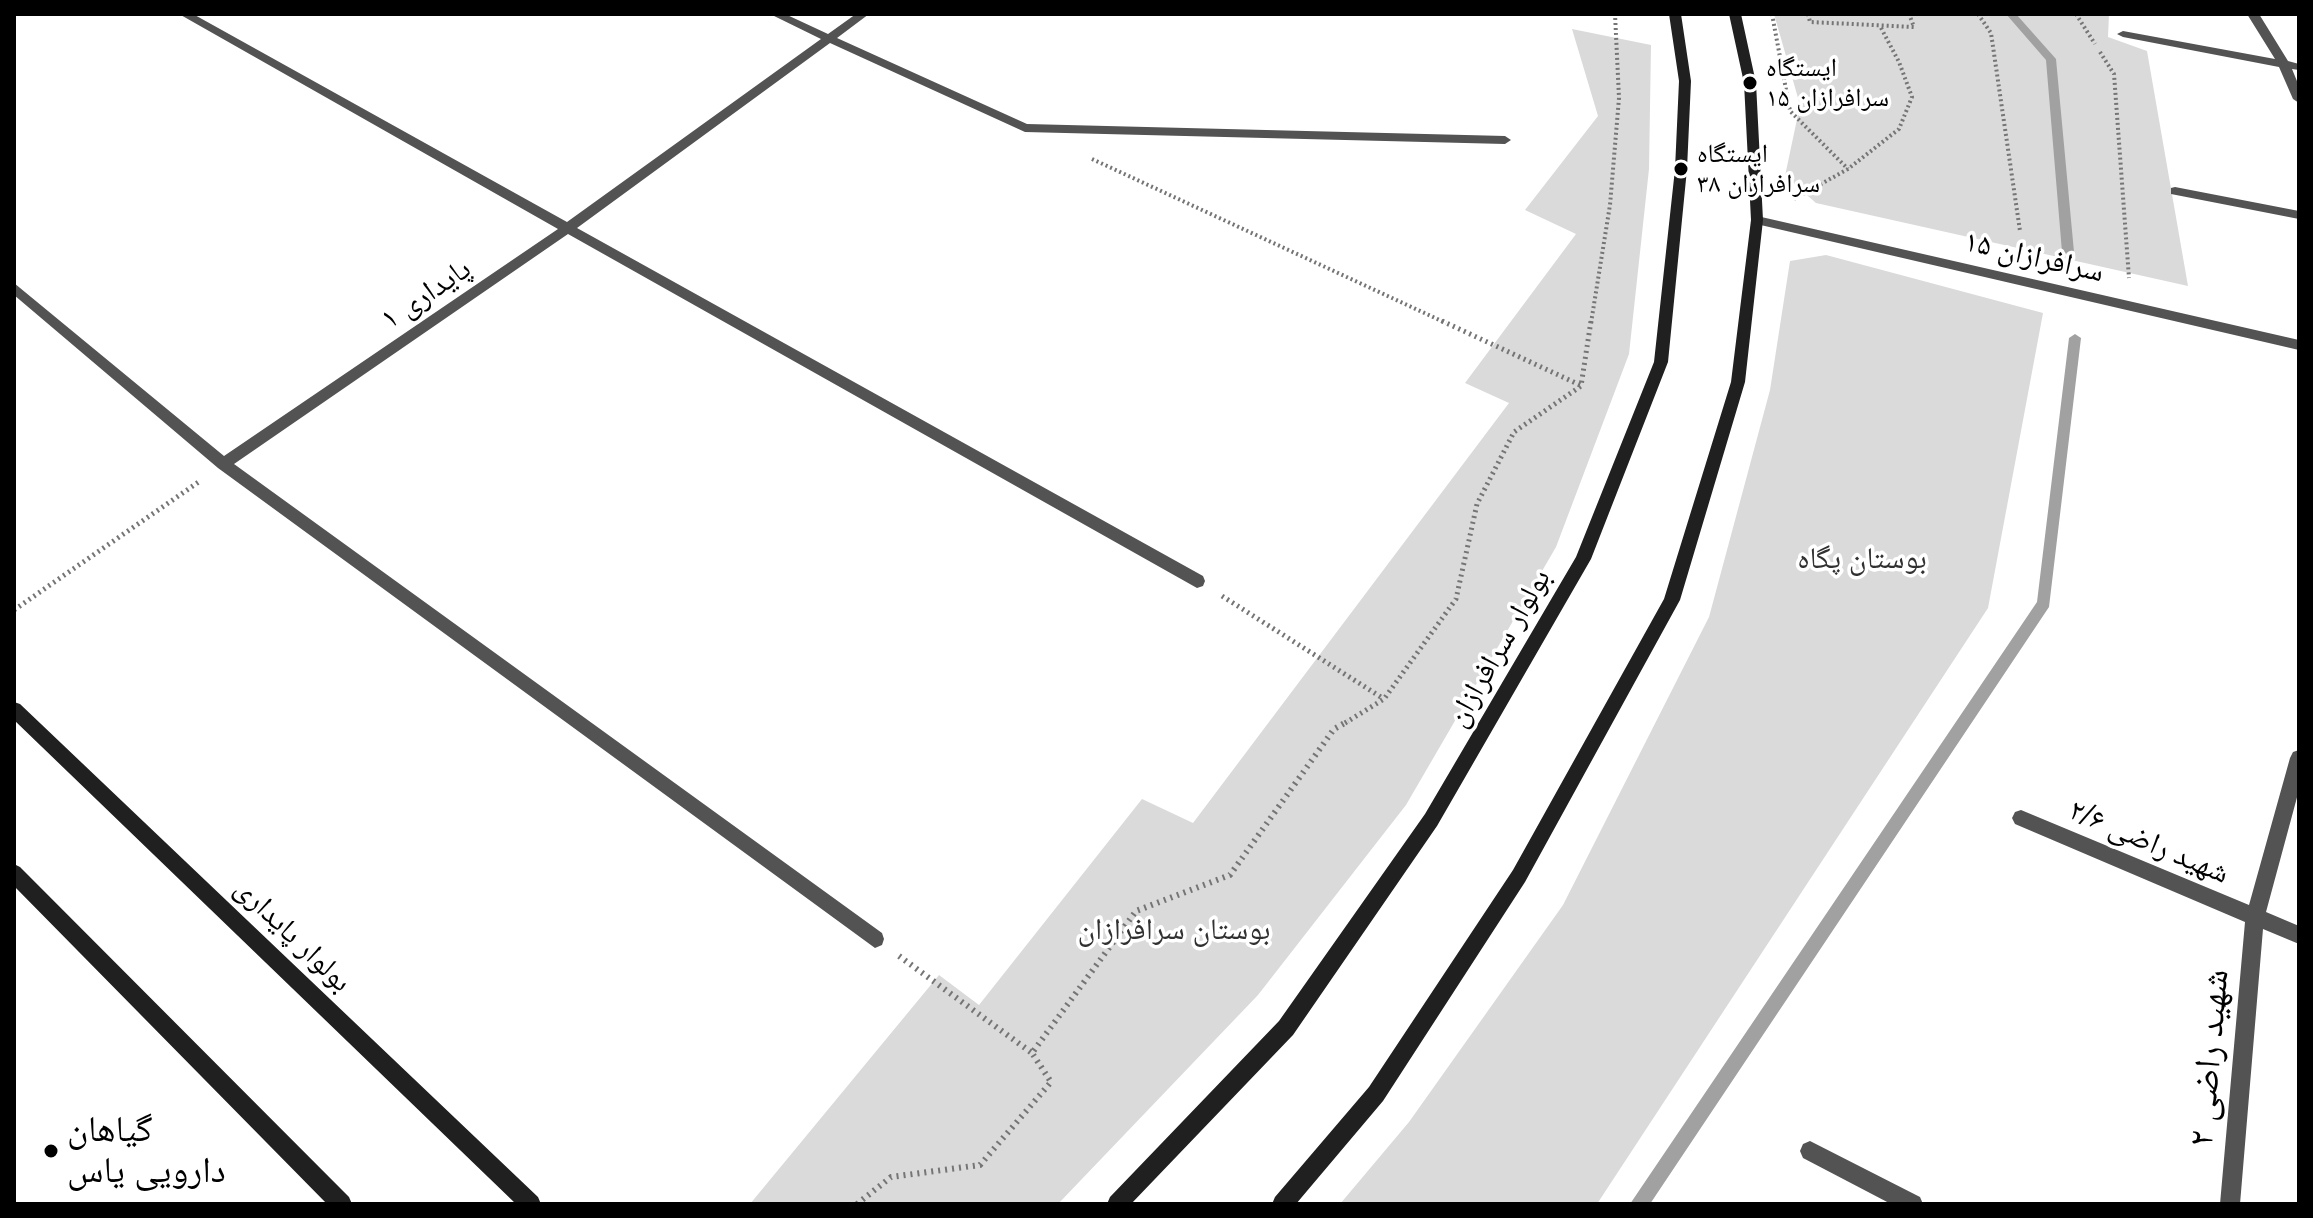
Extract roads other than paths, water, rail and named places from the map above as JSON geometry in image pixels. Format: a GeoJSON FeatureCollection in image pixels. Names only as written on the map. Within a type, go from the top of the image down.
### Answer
{"type":"FeatureCollection","features":[{"type":"Feature","properties":{"kind":"main road","name":"بولوار سرافرازان"},"geometry":{"type":"LineString","coordinates":[[1117,1204],[1286,1028],[1431,820],[1583,559],[1661,362],[1681,169],[1685,81],[1675,14]]}},
{"type":"Feature","properties":{"kind":"main road"},"geometry":{"type":"LineString","coordinates":[[1282,1204],[1376,1094],[1519,876],[1672,600],[1738,382],[1757,220],[1750,83],[1735,14]]}},
{"type":"Feature","properties":{"kind":"main road","name":"بولوار پایداری"},"geometry":{"type":"LineString","coordinates":[[14,709],[531,1204]]}},
{"type":"Feature","properties":{"kind":"main road"},"geometry":{"type":"LineString","coordinates":[[14,873],[342,1204]]}},
{"type":"Feature","properties":{"kind":"street"},"geometry":{"type":"LineString","coordinates":[[185,14],[1197,581]]}},
{"type":"Feature","properties":{"kind":"street"},"geometry":{"type":"LineString","coordinates":[[776,14],[1025,128],[1505,140]]}},
{"type":"Feature","properties":{"kind":"street","name":"پایداری ۱"},"geometry":{"type":"LineString","coordinates":[[223,464],[566,229],[863,14]]}},
{"type":"Feature","properties":{"kind":"street"},"geometry":{"type":"LineString","coordinates":[[2253,14],[2284,65],[2299,99]]}},
{"type":"Feature","properties":{"kind":"street"},"geometry":{"type":"LineString","coordinates":[[2123,34],[2299,67]]}},
{"type":"Feature","properties":{"kind":"street"},"geometry":{"type":"LineString","coordinates":[[2175,191],[2299,215]]}},
{"type":"Feature","properties":{"kind":"street","name":"سرافرازان ۱۵"},"geometry":{"type":"LineString","coordinates":[[1757,220],[2299,345]]}},
{"type":"Feature","properties":{"kind":"street"},"geometry":{"type":"LineString","coordinates":[[14,288],[223,464],[875,939]]}},
{"type":"Feature","properties":{"kind":"street","name":"شهید راضی ۲"},"geometry":{"type":"LineString","coordinates":[[2230,1204],[2255,917],[2299,758]]}},
{"type":"Feature","properties":{"kind":"street","name":"شهید راضی ۲/۶"},"geometry":{"type":"LineString","coordinates":[[2021,818],[2299,935]]}},
{"type":"Feature","properties":{"kind":"street"},"geometry":{"type":"LineString","coordinates":[[1810,1151],[1913,1204]]}},
{"type":"Feature","properties":{"kind":"waterway"},"geometry":{"type":"LineString","coordinates":[[2011,14],[2051,59],[2068,252]]}},
{"type":"Feature","properties":{"kind":"waterway"},"geometry":{"type":"LineString","coordinates":[[1639,1204],[2044,603],[2075,338]]}},
{"type":"Feature","properties":{"kind":"place","name":"ایستگاه سرافرازان ۱۵"},"geometry":{"type":"Point","coordinates":[1750,83]}},
{"type":"Feature","properties":{"kind":"place","name":"ایستگاه سرافرازان ۳۸"},"geometry":{"type":"Point","coordinates":[1681,169]}},
{"type":"Feature","properties":{"kind":"place","name":"گیاهان دارویی یاس"},"geometry":{"type":"Point","coordinates":[51,1151]}},
{"type":"Feature","properties":{"kind":"park label","name":"بوستان پگاه"},"geometry":{"type":"Point","coordinates":[1862,559]}},
{"type":"Feature","properties":{"kind":"park label","name":"بوستان سرافرازان"},"geometry":{"type":"Point","coordinates":[1174,930]}}]}
